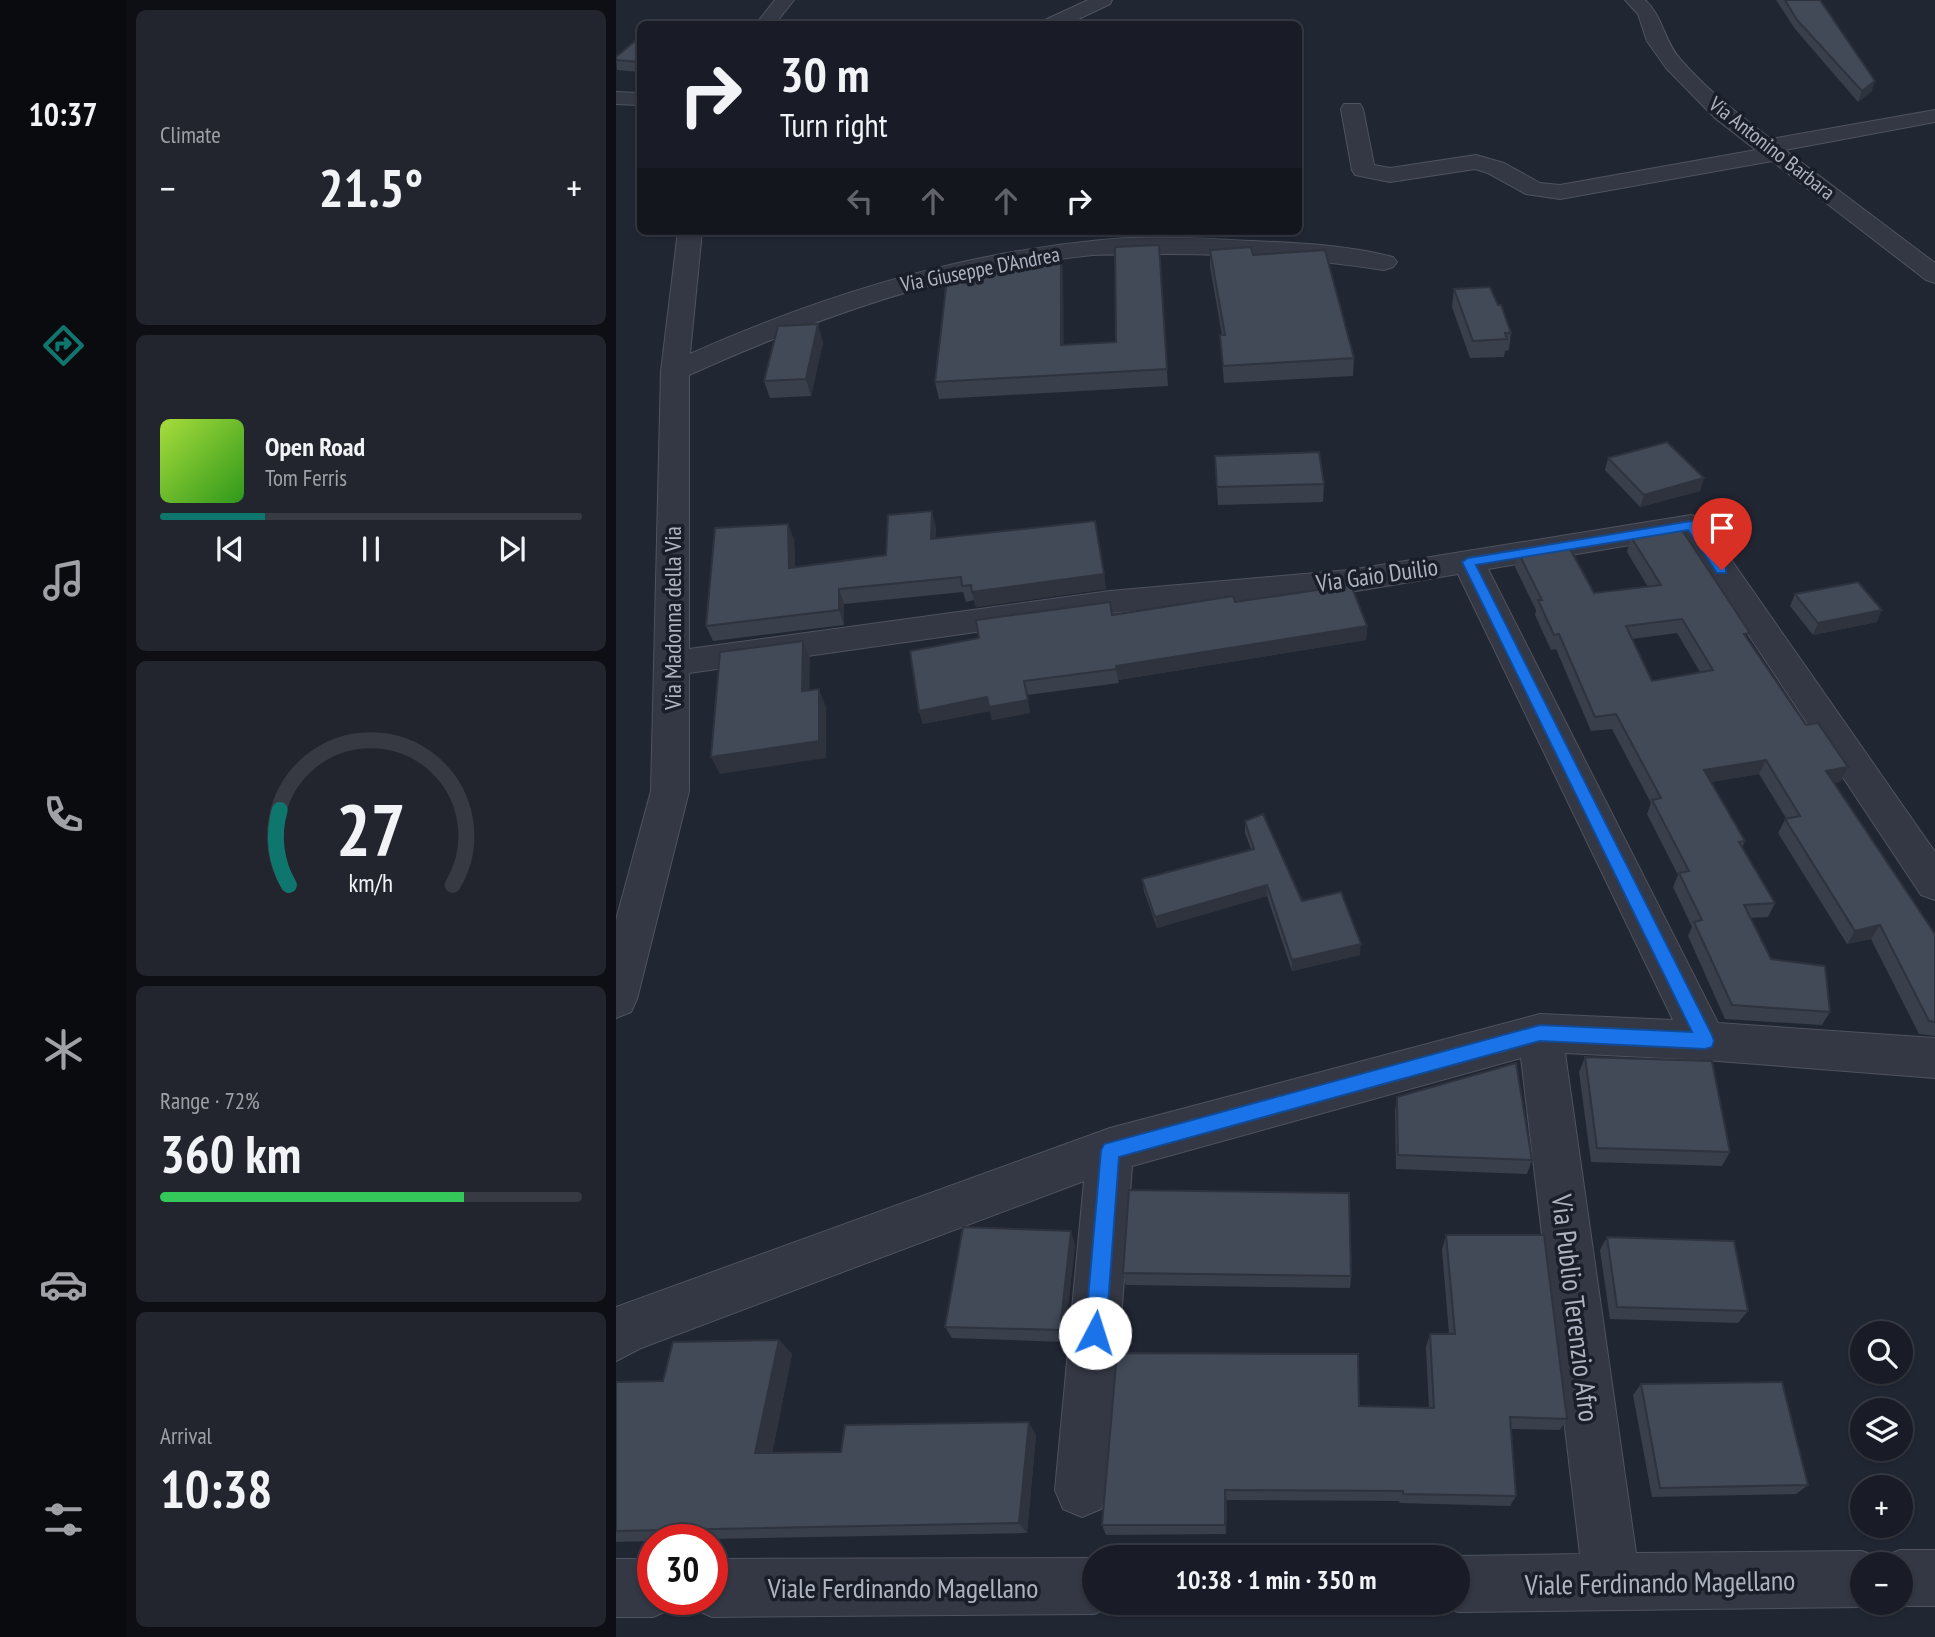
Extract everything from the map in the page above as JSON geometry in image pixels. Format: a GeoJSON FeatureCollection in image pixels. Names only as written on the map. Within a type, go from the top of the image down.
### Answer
{"type":"FeatureCollection","features":[{"type":"Feature","properties":{"kind":"street"},"geometry":{"type":"LineString","coordinates":[[768,21],[785,0]]}},
{"type":"Feature","properties":{"kind":"street"},"geometry":{"type":"LineString","coordinates":[[1062,21],[1075,17],[1083,9],[1103,0]]}},
{"type":"Feature","properties":{"kind":"street","name":"Via Antonino Barbara"},"geometry":{"type":"LineString","coordinates":[[1634,0],[1647,12],[1657,41],[1673,64],[1724,114],[1935,275]]}},
{"type":"Feature","properties":{"kind":"street"},"geometry":{"type":"LineString","coordinates":[[616,98],[637,99]]}},
{"type":"Feature","properties":{"kind":"street"},"geometry":{"type":"LineString","coordinates":[[1352,109],[1363,170],[1380,175],[1476,162],[1496,168],[1534,189],[1560,192],[1775,155],[1935,116]]}},
{"type":"Feature","properties":{"kind":"street"},"geometry":{"type":"LineString","coordinates":[[1775,155],[1820,152],[1935,131]]}},
{"type":"Feature","properties":{"kind":"street","name":"Via Madonna della Via"},"geometry":{"type":"LineString","coordinates":[[616,999],[670,791],[675,371],[690,235]]}},
{"type":"Feature","properties":{"kind":"street","name":"Via Giuseppe D'Andrea"},"geometry":{"type":"LineString","coordinates":[[675,371],[760,332],[877,291],[986,264],[1084,248],[1216,244],[1306,250],[1384,262]]}},
{"type":"Feature","properties":{"kind":"street","name":"Via Gaio Duilio"},"geometry":{"type":"LineString","coordinates":[[673,663],[1110,602],[1350,580],[1691,525],[1935,884]]}},
{"type":"Feature","properties":{"kind":"street"},"geometry":{"type":"LineString","coordinates":[[1468,562],[1705,1041]]}},
{"type":"Feature","properties":{"kind":"street"},"geometry":{"type":"LineString","coordinates":[[616,1336],[625,1329],[1110,1150],[1540,1033],[1705,1041],[1935,1058]]}},
{"type":"Feature","properties":{"kind":"street","name":"Via Publio Terenzio Afro"},"geometry":{"type":"LineString","coordinates":[[1540,1033],[1612,1584]]}},
{"type":"Feature","properties":{"kind":"street"},"geometry":{"type":"LineString","coordinates":[[1082,1490],[1110,1150]]}},
{"type":"Feature","properties":{"kind":"street"},"geometry":{"type":"LineString","coordinates":[[1913,1578],[1935,1578]]}},
{"type":"Feature","properties":{"kind":"street","name":"Viale Ferdinando Magellano"},"geometry":{"type":"LineString","coordinates":[[1470,1584],[1850,1579]]}},
{"type":"Feature","properties":{"kind":"street","name":"Viale Ferdinando Magellano"},"geometry":{"type":"LineString","coordinates":[[728,1588],[1082,1586]]}},
{"type":"Feature","properties":{"kind":"street"},"geometry":{"type":"LineString","coordinates":[[616,1588],[637,1588]]}},
{"type":"Feature","properties":{"kind":"building"},"geometry":{"type":"Polygon","coordinates":[[[1785,0],[1820,0],[1875,81],[1862,91],[1797,20],[1785,0]]]}},
{"type":"Feature","properties":{"kind":"building"},"geometry":{"type":"Polygon","coordinates":[[[637,40],[637,62],[616,60],[616,57],[637,40]]]}},
{"type":"Feature","properties":{"kind":"building"},"geometry":{"type":"Polygon","coordinates":[[[1159,245],[1167,369],[935,382],[948,270],[1018,267],[1018,259],[1061,257],[1061,345],[1116,342],[1115,247],[1159,245]]]}},
{"type":"Feature","properties":{"kind":"building"},"geometry":{"type":"Polygon","coordinates":[[[1251,247],[1253,255],[1325,250],[1354,358],[1223,366],[1220,335],[1225,335],[1210,250],[1251,247]]]}},
{"type":"Feature","properties":{"kind":"building"},"geometry":{"type":"Polygon","coordinates":[[[1490,287],[1498,305],[1501,305],[1511,333],[1505,333],[1507,339],[1473,341],[1454,289],[1490,287]]]}},
{"type":"Feature","properties":{"kind":"building"},"geometry":{"type":"Polygon","coordinates":[[[818,324],[806,379],[764,381],[778,326],[818,324]]]}},
{"type":"Feature","properties":{"kind":"building"},"geometry":{"type":"Polygon","coordinates":[[[1667,442],[1704,478],[1644,495],[1608,458],[1667,442]]]}},
{"type":"Feature","properties":{"kind":"building"},"geometry":{"type":"Polygon","coordinates":[[[1319,452],[1324,484],[1217,487],[1215,456],[1319,452]]]}},
{"type":"Feature","properties":{"kind":"building"},"geometry":{"type":"Polygon","coordinates":[[[932,511],[931,539],[1095,521],[1104,574],[972,592],[971,585],[962,586],[961,577],[839,589],[839,610],[706,626],[715,528],[788,524],[789,568],[886,555],[888,515],[932,511]]]}},
{"type":"Feature","properties":{"kind":"building"},"geometry":{"type":"Polygon","coordinates":[[[1682,530],[1750,633],[1744,634],[1806,725],[1818,723],[1848,767],[1826,771],[1935,934],[1935,1022],[1929,1021],[1880,925],[1855,931],[1785,819],[1800,816],[1766,760],[1704,770],[1745,841],[1739,842],[1775,903],[1744,905],[1771,959],[1825,966],[1830,1012],[1732,1005],[1694,922],[1702,920],[1679,873],[1689,871],[1652,800],[1661,798],[1616,714],[1595,717],[1559,634],[1554,635],[1538,600],[1542,600],[1518,552],[1568,545],[1594,593],[1661,585],[1631,537],[1682,530]],[[1682,619],[1626,626],[1652,681],[1713,670],[1682,619]]]}},
{"type":"Feature","properties":{"kind":"building"},"geometry":{"type":"Polygon","coordinates":[[[1858,582],[1882,610],[1818,623],[1795,594],[1858,582]]]}},
{"type":"Feature","properties":{"kind":"building"},"geometry":{"type":"Polygon","coordinates":[[[1351,585],[1367,626],[1116,666],[1117,669],[1024,681],[1028,700],[989,707],[987,697],[919,711],[910,651],[979,638],[976,620],[1110,602],[1112,615],[1233,596],[1235,602],[1351,585]]]}},
{"type":"Feature","properties":{"kind":"building"},"geometry":{"type":"Polygon","coordinates":[[[803,641],[802,691],[819,689],[819,741],[711,757],[720,652],[803,641]]]}},
{"type":"Feature","properties":{"kind":"building"},"geometry":{"type":"Polygon","coordinates":[[[1263,814],[1302,901],[1341,892],[1361,944],[1292,960],[1267,885],[1155,917],[1142,879],[1254,849],[1245,821],[1263,814]]]}},
{"type":"Feature","properties":{"kind":"building"},"geometry":{"type":"Polygon","coordinates":[[[1585,1057],[1712,1061],[1730,1152],[1597,1148],[1585,1057]]]}},
{"type":"Feature","properties":{"kind":"building"},"geometry":{"type":"Polygon","coordinates":[[[1516,1063],[1532,1160],[1398,1155],[1397,1097],[1516,1063]]]}},
{"type":"Feature","properties":{"kind":"building"},"geometry":{"type":"Polygon","coordinates":[[[1129,1190],[1349,1193],[1351,1276],[1123,1273],[1129,1190]]]}},
{"type":"Feature","properties":{"kind":"building"},"geometry":{"type":"Polygon","coordinates":[[[963,1227],[1071,1231],[1060,1330],[945,1327],[963,1227]]]}},
{"type":"Feature","properties":{"kind":"building"},"geometry":{"type":"Polygon","coordinates":[[[1446,1235],[1544,1235],[1567,1419],[1510,1417],[1516,1496],[1403,1494],[1403,1491],[1225,1490],[1225,1525],[1102,1525],[1117,1353],[1358,1354],[1359,1406],[1434,1408],[1430,1334],[1455,1334],[1446,1235]]]}},
{"type":"Feature","properties":{"kind":"building"},"geometry":{"type":"Polygon","coordinates":[[[1607,1237],[1734,1241],[1748,1311],[1617,1307],[1607,1237]]]}},
{"type":"Feature","properties":{"kind":"building"},"geometry":{"type":"Polygon","coordinates":[[[779,1340],[755,1453],[841,1452],[845,1425],[1029,1422],[1019,1523],[728,1529],[728,1524],[637,1524],[637,1531],[616,1531],[616,1382],[663,1381],[673,1342],[779,1340]]]}},
{"type":"Feature","properties":{"kind":"building"},"geometry":{"type":"Polygon","coordinates":[[[1782,1382],[1808,1485],[1660,1488],[1641,1384],[1782,1382]]]}},
{"type":"Feature","properties":{"kind":"route"},"geometry":{"type":"LineString","coordinates":[[1095,1333],[1110,1150],[1540,1033],[1705,1041],[1468,562],[1691,525],[1722,570]]}}]}
